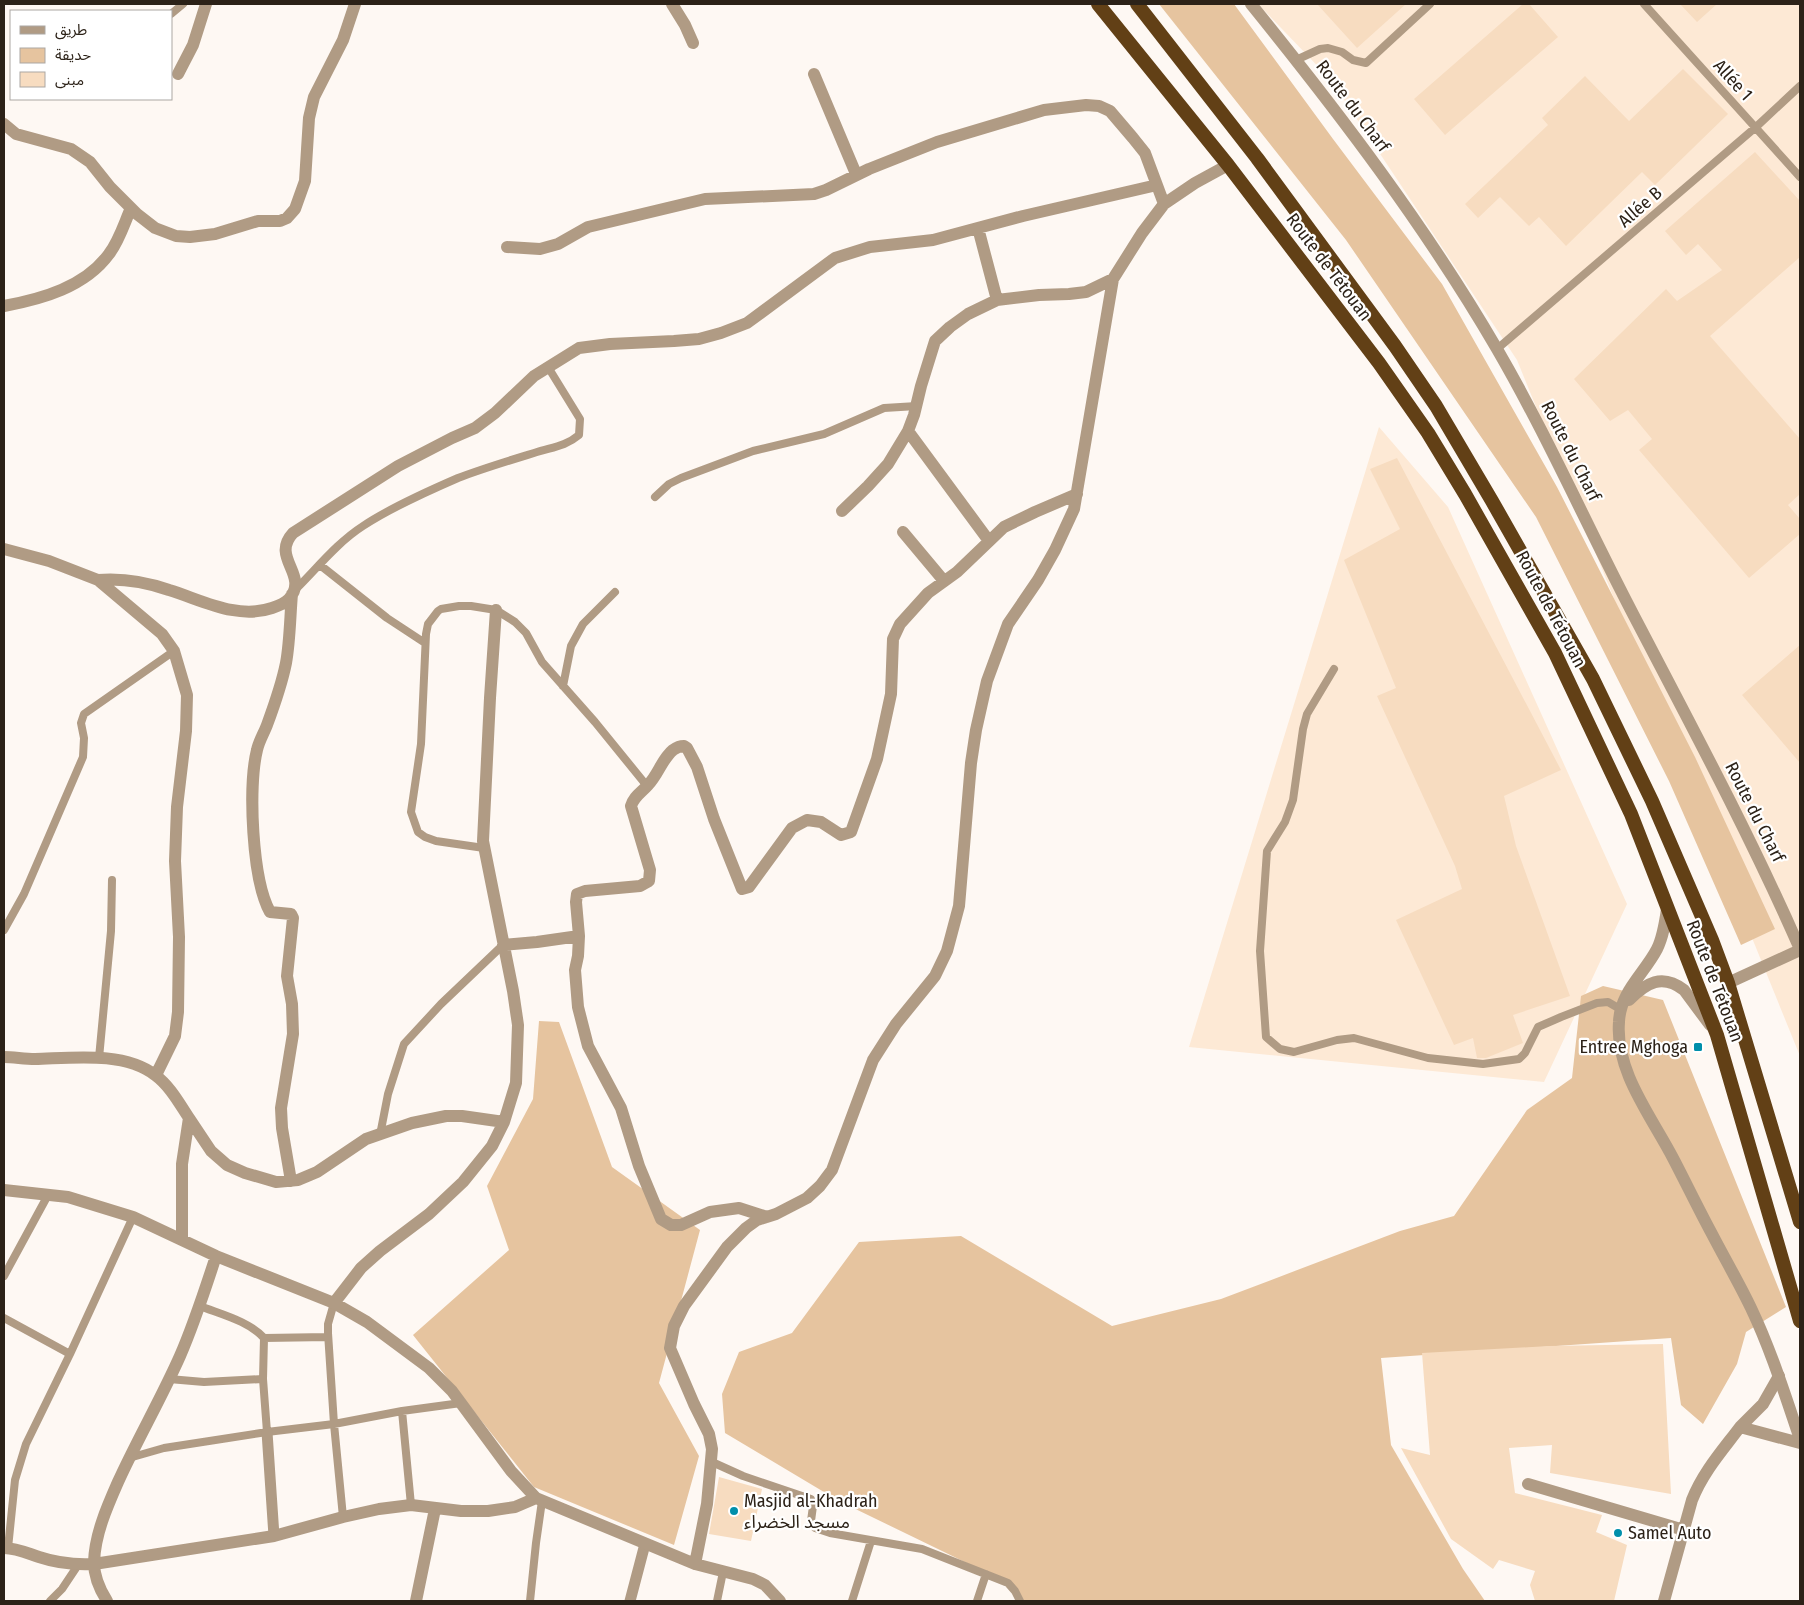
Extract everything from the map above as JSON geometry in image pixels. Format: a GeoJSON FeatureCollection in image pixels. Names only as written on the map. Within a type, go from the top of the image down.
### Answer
{"type":"FeatureCollection","features":[{"type":"Feature","properties":{"kind":"highway","name":"Route de Tétouan"},"geometry":{"type":"LineString","coordinates":[[1098,4],[1228,165],[1379,363],[1428,433],[1470,502],[1555,654],[1592,727],[1631,814],[1717,1035],[1800,1322]]}},
{"type":"Feature","properties":{"kind":"highway","name":"Route de Tétouan"},"geometry":{"type":"LineString","coordinates":[[1137,4],[1275,182],[1395,346],[1436,406],[1593,679],[1652,801],[1712,940],[1728,984],[1800,1222]]}},
{"type":"Feature","properties":{"kind":"street"},"geometry":{"type":"LineString","coordinates":[[178,74],[193,45],[206,4]]}},
{"type":"Feature","properties":{"kind":"street"},"geometry":{"type":"LineString","coordinates":[[4,124],[16,134],[71,149],[90,162],[110,187],[155,228],[176,236],[190,237],[215,234],[258,221],[280,221],[287,218],[295,209],[305,181],[309,118],[314,97],[343,40],[355,4]]}},
{"type":"Feature","properties":{"kind":"street"},"geometry":{"type":"LineString","coordinates":[[672,4],[693,43]]}},
{"type":"Feature","properties":{"kind":"street","name":"Route du Charf"},"geometry":{"type":"LineString","coordinates":[[1251,4],[1399,196],[1497,348],[1549,443],[1599,549],[1728,797],[1776,893],[1800,950]]}},
{"type":"Feature","properties":{"kind":"street"},"geometry":{"type":"LineString","coordinates":[[814,74],[856,174]]}},
{"type":"Feature","properties":{"kind":"street"},"geometry":{"type":"LineString","coordinates":[[507,247],[540,249],[558,244],[588,227],[705,199],[814,194],[826,190],[856,174],[937,142],[1044,110],[1086,104],[1099,106],[1110,111],[1145,153],[1164,204]]}},
{"type":"Feature","properties":{"kind":"street"},"geometry":{"type":"LineString","coordinates":[[695,1564],[707,1504],[712,1449],[710,1434],[694,1404],[670,1348],[674,1326],[684,1306],[727,1247],[746,1228],[758,1220],[807,1198],[820,1186],[832,1170],[873,1060],[896,1024],[935,976],[947,951],[959,906],[971,763],[987,682],[1008,624],[1038,580],[1055,550],[1074,509],[1112,280],[1142,232],[1164,204],[1195,183],[1228,165]]}},
{"type":"Feature","properties":{"kind":"street"},"geometry":{"type":"LineString","coordinates":[[291,1181],[282,1128],[281,1108],[293,1034],[292,1004],[287,976],[293,918],[291,914],[270,912],[265,901],[258,872],[253,816],[252,770],[257,747],[267,724],[286,663],[294,591],[297,580],[287,560],[286,547],[293,533],[398,466],[475,428],[495,413],[534,376],[579,348],[610,344],[674,342],[699,339],[721,333],[746,323],[835,258],[870,247],[933,240],[1157,185]]}},
{"type":"Feature","properties":{"kind":"street"},"geometry":{"type":"LineString","coordinates":[[4,306],[52,294],[88,275],[109,255],[131,208]]}},
{"type":"Feature","properties":{"kind":"street"},"geometry":{"type":"LineString","coordinates":[[978,228],[997,300]]}},
{"type":"Feature","properties":{"kind":"street"},"geometry":{"type":"LineString","coordinates":[[842,511],[888,464],[908,431],[935,341],[950,327],[968,314],[997,300],[1086,292],[1112,280]]}},
{"type":"Feature","properties":{"kind":"street"},"geometry":{"type":"LineString","coordinates":[[908,431],[989,541]]}},
{"type":"Feature","properties":{"kind":"street"},"geometry":{"type":"LineString","coordinates":[[767,1217],[739,1208],[710,1212],[681,1225],[672,1225],[661,1219],[636,1157],[621,1108],[588,1046],[578,1006],[575,970],[578,956],[577,894],[585,891],[640,886],[649,881],[650,870],[631,806],[633,799],[647,786],[666,757],[674,749],[684,746],[697,767],[714,819],[742,889],[749,887],[792,828],[807,820],[821,822],[841,835],[851,832],[877,759],[891,694],[893,639],[900,624],[928,593],[957,572],[1004,527],[1077,494]]}},
{"type":"Feature","properties":{"kind":"street"},"geometry":{"type":"LineString","coordinates":[[903,532],[944,582]]}},
{"type":"Feature","properties":{"kind":"street"},"geometry":{"type":"LineString","coordinates":[[4,549],[49,561],[98,580],[162,634],[174,651],[187,696],[186,731],[176,807],[175,862],[178,1012],[175,1036],[156,1076]]}},
{"type":"Feature","properties":{"kind":"street"},"geometry":{"type":"LineString","coordinates":[[98,580],[111,579],[139,582],[168,589],[208,604],[231,610],[250,611],[267,609],[288,600],[294,591]]}},
{"type":"Feature","properties":{"kind":"street"},"geometry":{"type":"LineString","coordinates":[[334,1303],[367,1262],[429,1214],[463,1182],[492,1146],[504,1122],[516,1083],[518,1025],[483,841],[496,610]]}},
{"type":"Feature","properties":{"kind":"street"},"geometry":{"type":"LineString","coordinates":[[1667,909],[1657,949],[1629,990],[1620,1009],[1618,1032],[1620,1052],[1627,1072],[1751,1309],[1779,1376],[1800,1439]]}},
{"type":"Feature","properties":{"kind":"street"},"geometry":{"type":"LineString","coordinates":[[503,945],[578,936]]}},
{"type":"Feature","properties":{"kind":"street"},"geometry":{"type":"LineString","coordinates":[[1728,984],[1800,950]]}},
{"type":"Feature","properties":{"kind":"street"},"geometry":{"type":"LineString","coordinates":[[1620,1009],[1644,986],[1660,981],[1670,982],[1679,985],[1684,990],[1717,1035]]}},
{"type":"Feature","properties":{"kind":"street"},"geometry":{"type":"LineString","coordinates":[[4,1057],[31,1059],[99,1058],[115,1060],[143,1068],[156,1076],[176,1097],[211,1151],[227,1165],[245,1173],[276,1182],[298,1180],[317,1172],[366,1139],[412,1123],[446,1116],[480,1118],[504,1122]]}},
{"type":"Feature","properties":{"kind":"street"},"geometry":{"type":"LineString","coordinates":[[182,1239],[182,1164],[189,1118]]}},
{"type":"Feature","properties":{"kind":"street"},"geometry":{"type":"LineString","coordinates":[[4,1190],[68,1197],[133,1217],[216,1256],[334,1303],[366,1322],[430,1368],[452,1391],[511,1471],[539,1500],[695,1564],[753,1579],[765,1585],[780,1601]]}},
{"type":"Feature","properties":{"kind":"street"},"geometry":{"type":"LineString","coordinates":[[107,1601],[98,1582],[94,1564],[99,1534],[109,1504],[129,1458],[169,1379],[200,1306],[216,1256]]}},
{"type":"Feature","properties":{"kind":"street"},"geometry":{"type":"LineString","coordinates":[[1664,1601],[1697,1485],[1740,1427],[1763,1404],[1779,1376]]}},
{"type":"Feature","properties":{"kind":"street"},"geometry":{"type":"LineString","coordinates":[[1740,1427],[1800,1443]]}},
{"type":"Feature","properties":{"kind":"street"},"geometry":{"type":"LineString","coordinates":[[267,1432],[274,1536]]}},
{"type":"Feature","properties":{"kind":"street"},"geometry":{"type":"LineString","coordinates":[[1528,1484],[1684,1530]]}},
{"type":"Feature","properties":{"kind":"street"},"geometry":{"type":"LineString","coordinates":[[6,1548],[23,1551],[57,1562],[78,1565],[94,1564],[274,1536],[379,1509],[412,1505],[435,1509],[488,1511],[515,1507],[539,1500]]}},
{"type":"Feature","properties":{"kind":"street"},"geometry":{"type":"LineString","coordinates":[[416,1601],[435,1509]]}},
{"type":"Feature","properties":{"kind":"street"},"geometry":{"type":"LineString","coordinates":[[630,1601],[645,1544]]}},
{"type":"Feature","properties":{"kind":"street"},"geometry":{"type":"LineString","coordinates":[[96,1601],[98,1582]]}},
{"type":"Feature","properties":{"kind":"lane"},"geometry":{"type":"LineString","coordinates":[[172,13],[183,4]]}},
{"type":"Feature","properties":{"kind":"lane"},"geometry":{"type":"LineString","coordinates":[[1296,60],[1320,49],[1328,48],[1342,52],[1353,60],[1366,63],[1430,4]]}},
{"type":"Feature","properties":{"kind":"lane","name":"Allée 1"},"geometry":{"type":"LineString","coordinates":[[1644,4],[1800,177]]}},
{"type":"Feature","properties":{"kind":"lane","name":"Allée B"},"geometry":{"type":"LineString","coordinates":[[1497,348],[1756,127],[1800,86]]}},
{"type":"Feature","properties":{"kind":"lane"},"geometry":{"type":"LineString","coordinates":[[294,591],[332,551],[362,526],[409,501],[459,478],[542,450],[563,446],[579,435],[580,419],[548,367]]}},
{"type":"Feature","properties":{"kind":"lane"},"geometry":{"type":"LineString","coordinates":[[654,497],[669,484],[681,478],[753,451],[824,434],[884,408],[917,406]]}},
{"type":"Feature","properties":{"kind":"lane"},"geometry":{"type":"LineString","coordinates":[[320,565],[387,618],[425,643]]}},
{"type":"Feature","properties":{"kind":"lane"},"geometry":{"type":"LineString","coordinates":[[563,686],[571,646],[583,624],[615,592]]}},
{"type":"Feature","properties":{"kind":"lane"},"geometry":{"type":"LineString","coordinates":[[484,848],[436,841],[425,837],[418,832],[411,812],[421,744],[425,643],[428,624],[441,608],[471,606],[496,610],[515,622],[526,633],[542,662],[647,786]]}},
{"type":"Feature","properties":{"kind":"lane"},"geometry":{"type":"LineString","coordinates":[[4,930],[24,894],[83,757],[84,738],[81,723],[84,714],[174,651]]}},
{"type":"Feature","properties":{"kind":"lane"},"geometry":{"type":"LineString","coordinates":[[1334,669],[1307,714],[1303,729],[1293,800],[1285,822],[1267,851],[1260,951],[1266,1037],[1280,1049],[1294,1052],[1337,1040],[1354,1038],[1428,1058],[1483,1064],[1519,1059],[1526,1053],[1538,1028],[1560,1016],[1597,1003],[1608,1002],[1620,1009]]}},
{"type":"Feature","properties":{"kind":"lane"},"geometry":{"type":"LineString","coordinates":[[99,1058],[111,931],[112,880]]}},
{"type":"Feature","properties":{"kind":"lane"},"geometry":{"type":"LineString","coordinates":[[380,1134],[388,1094],[404,1044],[441,1004],[503,945]]}},
{"type":"Feature","properties":{"kind":"lane"},"geometry":{"type":"LineString","coordinates":[[4,1276],[48,1195]]}},
{"type":"Feature","properties":{"kind":"lane"},"geometry":{"type":"LineString","coordinates":[[6,1548],[16,1480],[26,1444],[133,1217]]}},
{"type":"Feature","properties":{"kind":"lane"},"geometry":{"type":"LineString","coordinates":[[334,1303],[328,1324],[328,1337],[343,1517]]}},
{"type":"Feature","properties":{"kind":"lane"},"geometry":{"type":"LineString","coordinates":[[200,1306],[243,1324],[264,1338],[328,1337]]}},
{"type":"Feature","properties":{"kind":"lane"},"geometry":{"type":"LineString","coordinates":[[4,1318],[70,1354]]}},
{"type":"Feature","properties":{"kind":"lane"},"geometry":{"type":"LineString","coordinates":[[264,1338],[263,1379],[267,1432]]}},
{"type":"Feature","properties":{"kind":"lane"},"geometry":{"type":"LineString","coordinates":[[169,1379],[204,1382],[263,1379]]}},
{"type":"Feature","properties":{"kind":"lane"},"geometry":{"type":"LineString","coordinates":[[129,1458],[164,1448],[334,1424],[402,1411],[461,1403]]}},
{"type":"Feature","properties":{"kind":"lane"},"geometry":{"type":"LineString","coordinates":[[402,1411],[412,1505]]}},
{"type":"Feature","properties":{"kind":"lane"},"geometry":{"type":"LineString","coordinates":[[712,1462],[743,1476],[810,1499],[813,1506],[810,1521],[815,1528],[830,1533],[922,1549],[1008,1583],[1020,1601]]}},
{"type":"Feature","properties":{"kind":"lane"},"geometry":{"type":"LineString","coordinates":[[530,1601],[539,1500]]}},
{"type":"Feature","properties":{"kind":"lane"},"geometry":{"type":"LineString","coordinates":[[852,1601],[871,1541]]}},
{"type":"Feature","properties":{"kind":"lane"},"geometry":{"type":"LineString","coordinates":[[50,1601],[62,1589],[78,1565]]}},
{"type":"Feature","properties":{"kind":"lane"},"geometry":{"type":"LineString","coordinates":[[717,1601],[723,1572]]}},
{"type":"Feature","properties":{"kind":"lane"},"geometry":{"type":"LineString","coordinates":[[977,1601],[986,1574]]}},
{"type":"Feature","properties":{"kind":"shaded area"},"geometry":{"type":"Polygon","coordinates":[[[1258,4],[1800,4],[1800,1056],[1517,360],[1331,80],[1258,4]]]}},
{"type":"Feature","properties":{"kind":"shaded area"},"geometry":{"type":"Polygon","coordinates":[[[1379,427],[1448,507],[1627,904],[1544,1082],[1189,1047],[1379,427]]]}},
{"type":"Feature","properties":{"kind":"green space"},"geometry":{"type":"Polygon","coordinates":[[[1159,4],[1234,4],[1442,284],[1557,487],[1695,757],[1775,929],[1741,945],[1669,781],[1536,517],[1346,240],[1159,4]]]}},
{"type":"Feature","properties":{"kind":"green space"},"geometry":{"type":"Polygon","coordinates":[[[1603,986],[1663,1000],[1786,1307],[1746,1332],[1737,1364],[1703,1424],[1681,1405],[1671,1338],[1381,1358],[1391,1445],[1463,1569],[1485,1601],[1023,1601],[1008,1583],[839,1501],[725,1433],[722,1394],[739,1352],[792,1333],[859,1242],[961,1236],[1112,1326],[1221,1299],[1400,1231],[1454,1216],[1527,1110],[1572,1078],[1581,996],[1603,986]]]}},
{"type":"Feature","properties":{"kind":"green space"},"geometry":{"type":"Polygon","coordinates":[[[539,1021],[559,1022],[612,1167],[700,1230],[659,1383],[699,1456],[674,1545],[534,1487],[413,1335],[509,1250],[487,1186],[533,1099],[539,1021]]]}},
{"type":"Feature","properties":{"kind":"building"},"geometry":{"type":"Polygon","coordinates":[[[1317,4],[1406,4],[1357,48],[1317,4]]]}},
{"type":"Feature","properties":{"kind":"building"},"geometry":{"type":"Polygon","coordinates":[[[1523,4],[1529,4],[1558,37],[1445,135],[1414,99],[1523,4]]]}},
{"type":"Feature","properties":{"kind":"building"},"geometry":{"type":"Polygon","coordinates":[[[1680,4],[1717,4],[1697,22],[1680,4]]]}},
{"type":"Feature","properties":{"kind":"building"},"geometry":{"type":"Polygon","coordinates":[[[1683,69],[1728,114],[1655,185],[1642,172],[1566,246],[1539,217],[1529,226],[1500,197],[1478,218],[1465,204],[1548,125],[1542,118],[1585,76],[1629,121],[1683,69]]]}},
{"type":"Feature","properties":{"kind":"building"},"geometry":{"type":"Polygon","coordinates":[[[1755,152],[1800,201],[1800,257],[1710,336],[1800,439],[1800,494],[1788,505],[1800,519],[1800,534],[1749,578],[1639,450],[1652,439],[1628,410],[1610,421],[1574,379],[1666,289],[1677,301],[1722,270],[1698,244],[1686,255],[1665,231],[1755,152]]]}},
{"type":"Feature","properties":{"kind":"building"},"geometry":{"type":"Polygon","coordinates":[[[1397,458],[1561,770],[1504,796],[1516,846],[1570,996],[1513,1015],[1523,1043],[1486,1058],[1477,1058],[1473,1038],[1454,1045],[1396,920],[1462,889],[1455,866],[1377,696],[1396,688],[1344,560],[1400,529],[1370,469],[1397,458]]]}},
{"type":"Feature","properties":{"kind":"building"},"geometry":{"type":"Polygon","coordinates":[[[1800,645],[1800,763],[1742,695],[1800,645]]]}},
{"type":"Feature","properties":{"kind":"building"},"geometry":{"type":"Polygon","coordinates":[[[1663,1344],[1671,1494],[1550,1473],[1552,1445],[1509,1448],[1515,1493],[1602,1515],[1596,1532],[1627,1545],[1614,1601],[1535,1601],[1530,1585],[1535,1571],[1499,1560],[1493,1569],[1451,1539],[1401,1448],[1430,1455],[1422,1353],[1549,1346],[1663,1344]]]}},
{"type":"Feature","properties":{"kind":"building","name":"Masjid al-Khadrah مسجد الخضراء"},"geometry":{"type":"Polygon","coordinates":[[[719,1477],[762,1489],[751,1541],[709,1534],[719,1477]]]}},
{"type":"Feature","properties":{"kind":"place","name":"Entree Mghoga"},"geometry":{"type":"Point","coordinates":[1698,1047]}},
{"type":"Feature","properties":{"kind":"place","name":"Masjid al-Khadrah مسجد الخضراء"},"geometry":{"type":"Point","coordinates":[734,1511]}},
{"type":"Feature","properties":{"kind":"place","name":"Samel Auto"},"geometry":{"type":"Point","coordinates":[1618,1533]}}]}
